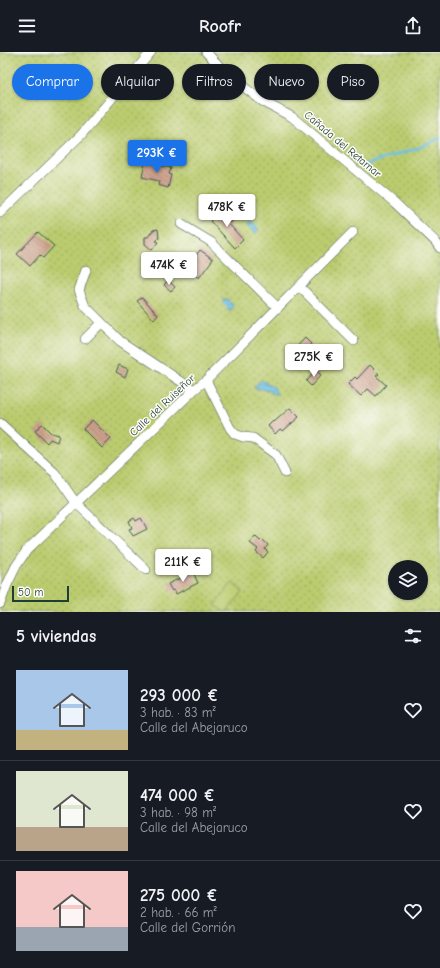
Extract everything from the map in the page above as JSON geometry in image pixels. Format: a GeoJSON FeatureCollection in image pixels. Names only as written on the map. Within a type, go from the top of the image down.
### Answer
{"type":"FeatureCollection","features":[{"type":"Feature","properties":{"kind":"street"},"geometry":{"type":"LineString","coordinates":[[0,213],[81,135],[150,52]]}},
{"type":"Feature","properties":{"kind":"street","name":"Cañada del Retamar"},"geometry":{"type":"LineString","coordinates":[[206,52],[227,74],[262,101],[292,117],[395,203],[435,241],[440,248]]}},
{"type":"Feature","properties":{"kind":"street"},"geometry":{"type":"LineString","coordinates":[[181,224],[211,242],[278,308]]}},
{"type":"Feature","properties":{"kind":"street","name":"Calle del Ruiseñor"},"geometry":{"type":"LineString","coordinates":[[0,604],[16,566],[27,550],[206,380],[353,232]]}},
{"type":"Feature","properties":{"kind":"street"},"geometry":{"type":"LineString","coordinates":[[86,270],[79,290],[85,306],[120,341],[194,390]]}},
{"type":"Feature","properties":{"kind":"street"},"geometry":{"type":"LineString","coordinates":[[299,286],[354,341]]}},
{"type":"Feature","properties":{"kind":"street"},"geometry":{"type":"LineString","coordinates":[[85,339],[101,323]]}},
{"type":"Feature","properties":{"kind":"street"},"geometry":{"type":"LineString","coordinates":[[206,380],[230,428],[235,434],[253,438],[276,455],[285,473]]}},
{"type":"Feature","properties":{"kind":"street"},"geometry":{"type":"LineString","coordinates":[[0,424],[55,473],[76,503],[146,570]]}},
{"type":"Feature","properties":{"kind":"green space"},"geometry":{"type":"Polygon","coordinates":[[[0,52],[440,52],[440,612],[0,612],[0,52]]]}},
{"type":"Feature","properties":{"kind":"green space"},"geometry":{"type":"Polygon","coordinates":[[[232,583],[243,592],[226,612],[224,612],[215,605],[232,583]]]}},
{"type":"Feature","properties":{"kind":"water"},"geometry":{"type":"Polygon","coordinates":[[[251,221],[259,230],[255,234],[246,225],[251,221]]]}},
{"type":"Feature","properties":{"kind":"water"},"geometry":{"type":"Polygon","coordinates":[[[224,299],[227,299],[233,305],[230,312],[223,303],[224,299]]]}},
{"type":"Feature","properties":{"kind":"water"},"geometry":{"type":"Polygon","coordinates":[[[261,380],[274,387],[277,394],[273,394],[268,390],[254,388],[261,380]]]}},
{"type":"Feature","properties":{"kind":"building"},"geometry":{"type":"Polygon","coordinates":[[[145,162],[171,168],[168,188],[158,185],[159,181],[142,177],[145,162]]]}},
{"type":"Feature","properties":{"kind":"building"},"geometry":{"type":"Polygon","coordinates":[[[223,209],[234,220],[229,224],[243,240],[235,248],[210,221],[223,209]]]}},
{"type":"Feature","properties":{"kind":"building"},"geometry":{"type":"Polygon","coordinates":[[[158,229],[159,238],[156,241],[158,242],[152,250],[145,244],[145,237],[148,237],[153,230],[158,229]]]}},
{"type":"Feature","properties":{"kind":"building"},"geometry":{"type":"Polygon","coordinates":[[[38,232],[54,246],[43,258],[40,255],[30,266],[17,254],[38,232]]]}},
{"type":"Feature","properties":{"kind":"building"},"geometry":{"type":"Polygon","coordinates":[[[200,250],[213,259],[199,278],[186,269],[200,250]]]}},
{"type":"Feature","properties":{"kind":"building"},"geometry":{"type":"Polygon","coordinates":[[[168,280],[175,287],[171,291],[164,285],[168,280]]]}},
{"type":"Feature","properties":{"kind":"building"},"geometry":{"type":"Polygon","coordinates":[[[142,297],[158,315],[154,320],[137,301],[142,297]]]}},
{"type":"Feature","properties":{"kind":"building"},"geometry":{"type":"Polygon","coordinates":[[[305,338],[311,344],[308,348],[312,351],[306,357],[303,354],[299,358],[292,352],[305,338]]]}},
{"type":"Feature","properties":{"kind":"building"},"geometry":{"type":"Polygon","coordinates":[[[119,365],[128,369],[125,377],[116,372],[119,365]]]}},
{"type":"Feature","properties":{"kind":"building"},"geometry":{"type":"Polygon","coordinates":[[[370,365],[379,374],[376,376],[386,385],[376,396],[368,389],[361,396],[348,384],[355,377],[357,379],[370,365]]]}},
{"type":"Feature","properties":{"kind":"building"},"geometry":{"type":"Polygon","coordinates":[[[316,370],[321,375],[311,386],[306,381],[316,370]]]}},
{"type":"Feature","properties":{"kind":"building"},"geometry":{"type":"Polygon","coordinates":[[[290,408],[299,417],[283,431],[280,429],[275,434],[268,426],[290,408]]]}},
{"type":"Feature","properties":{"kind":"building"},"geometry":{"type":"Polygon","coordinates":[[[92,420],[111,439],[102,448],[83,429],[92,420]]]}},
{"type":"Feature","properties":{"kind":"building"},"geometry":{"type":"Polygon","coordinates":[[[42,424],[51,433],[59,435],[57,442],[50,439],[47,443],[35,431],[42,424]]]}},
{"type":"Feature","properties":{"kind":"building"},"geometry":{"type":"Polygon","coordinates":[[[134,518],[136,521],[141,518],[147,529],[133,536],[129,529],[132,528],[129,521],[134,518]]]}},
{"type":"Feature","properties":{"kind":"building"},"geometry":{"type":"Polygon","coordinates":[[[255,536],[260,541],[262,539],[268,545],[265,549],[268,552],[263,558],[256,552],[258,549],[250,543],[255,536]]]}},
{"type":"Feature","properties":{"kind":"building"},"geometry":{"type":"Polygon","coordinates":[[[193,572],[198,583],[176,594],[174,590],[172,591],[168,584],[193,572]]]}},
{"type":"Feature","properties":{"kind":"waterway"},"geometry":{"type":"LineString","coordinates":[[364,165],[421,147],[440,138]]}}]}
